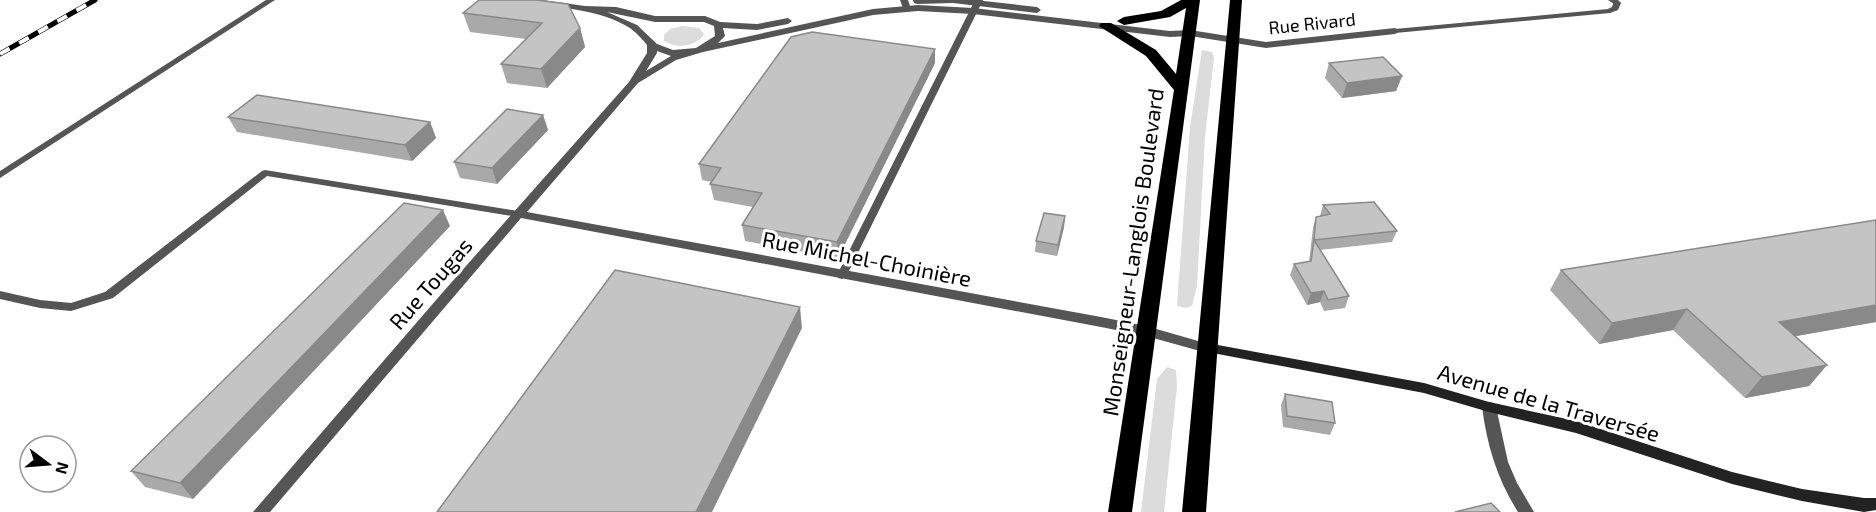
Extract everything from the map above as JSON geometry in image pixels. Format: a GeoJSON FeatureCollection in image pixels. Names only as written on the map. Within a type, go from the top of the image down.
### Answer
{"type":"FeatureCollection","features":[{"type":"Feature","properties":{"kind":"highway"},"geometry":{"type":"LineString","coordinates":[[1124,21],[1165,14],[1192,0]]}},
{"type":"Feature","properties":{"kind":"highway","name":"Monseigneur-Langlois Boulevard"},"geometry":{"type":"LineString","coordinates":[[1120,512],[1190,33],[1192,0]]}},
{"type":"Feature","properties":{"kind":"highway"},"geometry":{"type":"LineString","coordinates":[[1194,512],[1236,0]]}},
{"type":"Feature","properties":{"kind":"highway"},"geometry":{"type":"LineString","coordinates":[[1106,26],[1151,53],[1181,90]]}},
{"type":"Feature","properties":{"kind":"street"},"geometry":{"type":"LineString","coordinates":[[525,0],[585,9],[616,10],[655,18],[705,19],[718,25],[757,27],[854,8],[905,4],[976,5],[1173,27],[1190,33]]}},
{"type":"Feature","properties":{"kind":"street"},"geometry":{"type":"LineString","coordinates":[[585,9],[632,25],[651,42],[667,52],[688,52],[905,4]]}},
{"type":"Feature","properties":{"kind":"street"},"geometry":{"type":"LineString","coordinates":[[976,5],[1106,26],[1170,34],[1190,33]]}},
{"type":"Feature","properties":{"kind":"street"},"geometry":{"type":"LineString","coordinates":[[651,42],[655,28],[663,23],[684,18]]}},
{"type":"Feature","properties":{"kind":"street"},"geometry":{"type":"LineString","coordinates":[[699,50],[716,41],[720,36],[718,25]]}},
{"type":"Feature","properties":{"kind":"street","name":"Rue Rivard"},"geometry":{"type":"LineString","coordinates":[[1190,33],[1272,44],[1395,31]]}},
{"type":"Feature","properties":{"kind":"street","name":"Rue Tougas"},"geometry":{"type":"LineString","coordinates":[[261,512],[633,84],[652,53],[651,42]]}},
{"type":"Feature","properties":{"kind":"street","name":"Rue Tougas"},"geometry":{"type":"LineString","coordinates":[[633,84],[673,58],[688,52]]}},
{"type":"Feature","properties":{"kind":"street","name":"Rue Michel-Choinière"},"geometry":{"type":"LineString","coordinates":[[518,214],[1146,331],[1207,348]]}},
{"type":"Feature","properties":{"kind":"street","name":"Avenue de la Traversée"},"geometry":{"type":"LineString","coordinates":[[1207,348],[1424,388],[1489,407],[1576,427],[1732,478],[1802,495],[1864,505],[1876,504]]}},
{"type":"Feature","properties":{"kind":"street"},"geometry":{"type":"LineString","coordinates":[[1489,407],[1493,441],[1503,473],[1526,512]]}},
{"type":"Feature","properties":{"kind":"lane"},"geometry":{"type":"LineString","coordinates":[[0,175],[271,0]]}},
{"type":"Feature","properties":{"kind":"lane"},"geometry":{"type":"LineString","coordinates":[[1395,31],[1610,10],[1615,8],[1614,2]]}},
{"type":"Feature","properties":{"kind":"lane"},"geometry":{"type":"LineString","coordinates":[[842,274],[976,5]]}},
{"type":"Feature","properties":{"kind":"lane"},"geometry":{"type":"LineString","coordinates":[[0,295],[40,304],[71,306],[109,295],[265,173],[518,214]]}},
{"type":"Feature","properties":{"kind":"shaded area"},"geometry":{"type":"Polygon","coordinates":[[[682,26],[699,28],[704,34],[696,42],[686,45],[669,44],[664,41],[664,35],[670,29],[682,26]]]}},
{"type":"Feature","properties":{"kind":"shaded area"},"geometry":{"type":"Polygon","coordinates":[[[1202,50],[1212,52],[1214,58],[1205,136],[1197,286],[1192,306],[1185,308],[1177,306],[1190,127],[1202,50]]]}},
{"type":"Feature","properties":{"kind":"shaded area"},"geometry":{"type":"Polygon","coordinates":[[[1167,367],[1176,370],[1177,386],[1164,512],[1141,512],[1157,379],[1167,367]]]}},
{"type":"Feature","properties":{"kind":"building"},"geometry":{"type":"Polygon","coordinates":[[[479,0],[536,0],[568,4],[580,28],[541,69],[501,64],[542,23],[463,13],[479,0]]]}},
{"type":"Feature","properties":{"kind":"building"},"geometry":{"type":"Polygon","coordinates":[[[812,32],[935,49],[837,242],[742,225],[762,193],[710,184],[721,168],[699,164],[791,37],[812,32]]]}},
{"type":"Feature","properties":{"kind":"building"},"geometry":{"type":"Polygon","coordinates":[[[1383,57],[1402,76],[1347,83],[1329,63],[1383,57]]]}},
{"type":"Feature","properties":{"kind":"building"},"geometry":{"type":"Polygon","coordinates":[[[257,95],[430,122],[405,145],[228,117],[257,95]]]}},
{"type":"Feature","properties":{"kind":"building"},"geometry":{"type":"Polygon","coordinates":[[[507,109],[543,115],[492,168],[454,162],[507,109]]]}},
{"type":"Feature","properties":{"kind":"building"},"geometry":{"type":"Polygon","coordinates":[[[1374,202],[1397,231],[1314,240],[1316,217],[1330,214],[1323,205],[1374,202]]]}},
{"type":"Feature","properties":{"kind":"building"},"geometry":{"type":"Polygon","coordinates":[[[404,203],[443,210],[180,483],[131,471],[404,203]]]}},
{"type":"Feature","properties":{"kind":"building"},"geometry":{"type":"Polygon","coordinates":[[[1044,213],[1065,216],[1058,245],[1036,241],[1044,213]]]}},
{"type":"Feature","properties":{"kind":"building"},"geometry":{"type":"Polygon","coordinates":[[[1876,220],[1876,305],[1779,322],[1827,365],[1762,377],[1687,309],[1612,323],[1561,270],[1876,220]]]}},
{"type":"Feature","properties":{"kind":"building"},"geometry":{"type":"Polygon","coordinates":[[[1314,240],[1349,296],[1328,300],[1324,291],[1311,293],[1294,264],[1311,261],[1314,240]]]}},
{"type":"Feature","properties":{"kind":"building"},"geometry":{"type":"Polygon","coordinates":[[[615,270],[800,307],[696,512],[437,512],[615,270]]]}},
{"type":"Feature","properties":{"kind":"building"},"geometry":{"type":"Polygon","coordinates":[[[1285,394],[1332,402],[1335,423],[1287,416],[1285,394]]]}},
{"type":"Feature","properties":{"kind":"building"},"geometry":{"type":"Polygon","coordinates":[[[1491,503],[1500,512],[1455,512],[1491,503]]]}},
{"type":"Feature","properties":{"kind":"railway"},"geometry":{"type":"LineString","coordinates":[[0,54],[95,0]]}}]}
